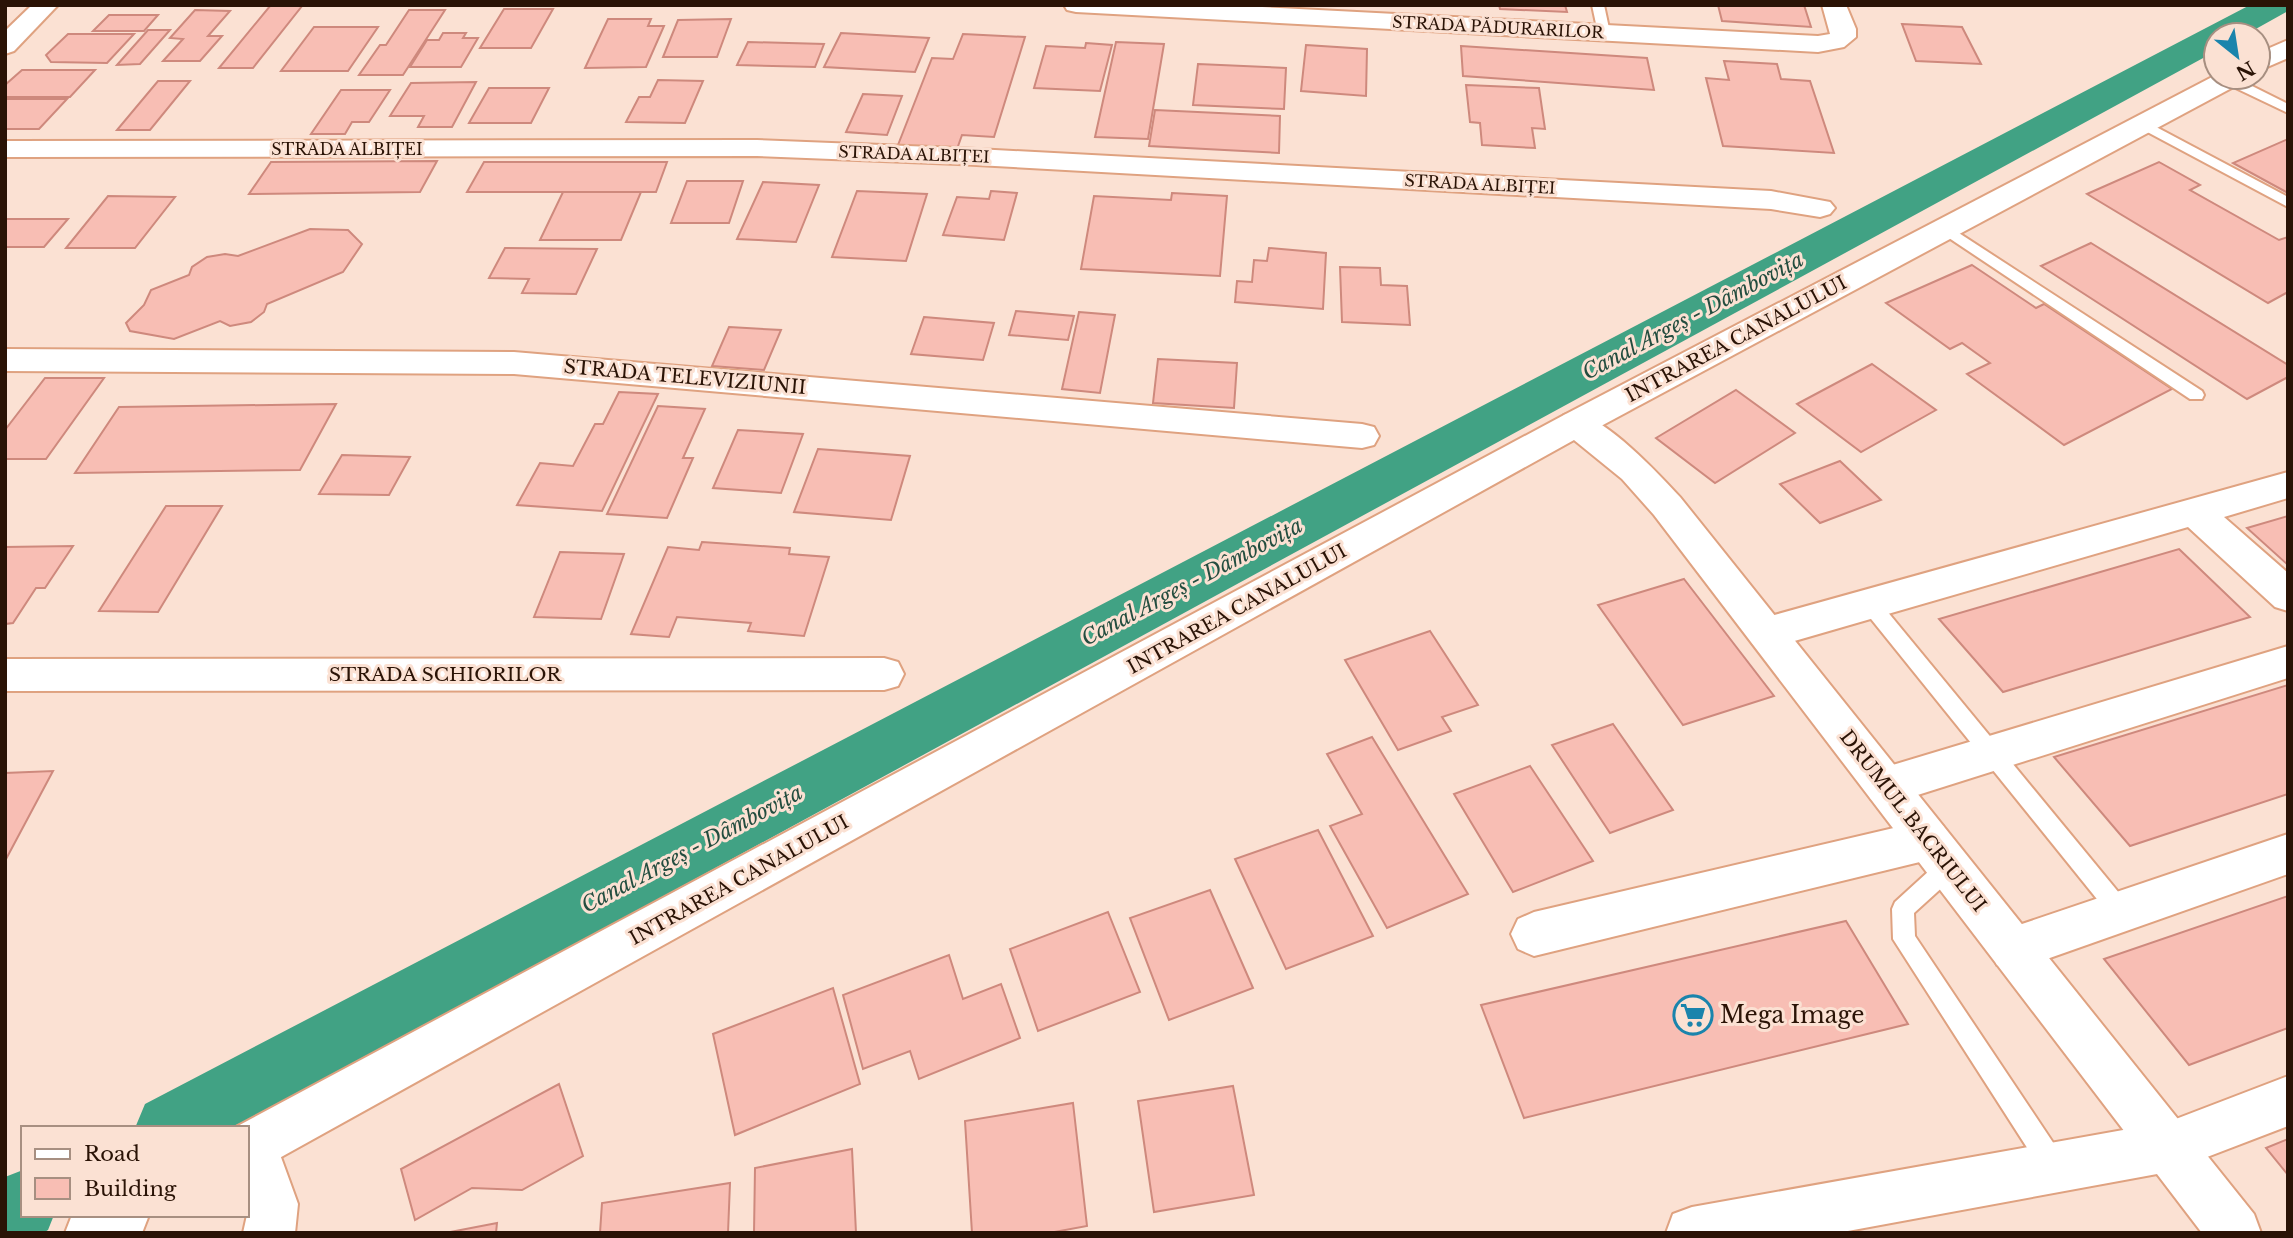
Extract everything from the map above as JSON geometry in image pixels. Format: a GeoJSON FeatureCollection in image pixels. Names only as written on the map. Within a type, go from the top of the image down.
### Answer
{"type":"FeatureCollection","features":[{"type":"Feature","properties":{"kind":"street"},"geometry":{"type":"LineString","coordinates":[[5,46],[46,5]]}},
{"type":"Feature","properties":{"kind":"street","name":"STRADA PĂDURARILOR"},"geometry":{"type":"LineString","coordinates":[[1076,5],[1818,44],[1835,42],[1843,37],[1843,29],[1834,5]]}},
{"type":"Feature","properties":{"kind":"street"},"geometry":{"type":"LineString","coordinates":[[2272,56],[2288,48]]}},
{"type":"Feature","properties":{"kind":"street","name":"INTRAREA CANALULUI"},"geometry":{"type":"LineString","coordinates":[[249,1147],[1576,424],[2205,91]]}},
{"type":"Feature","properties":{"kind":"street","name":"STRADA ALBIȚEI"},"geometry":{"type":"LineString","coordinates":[[5,149],[757,148],[986,157],[1771,200],[1820,208]]}},
{"type":"Feature","properties":{"kind":"street","name":"STRADA TELEVIZIUNII"},"geometry":{"type":"LineString","coordinates":[[5,360],[514,363],[1362,436]]}},
{"type":"Feature","properties":{"kind":"street","name":"DRUMUL BACRIULUI"},"geometry":{"type":"LineString","coordinates":[[1576,424],[1652,488],[2235,1233]]}},
{"type":"Feature","properties":{"kind":"street"},"geometry":{"type":"LineString","coordinates":[[1767,633],[2288,485]]}},
{"type":"Feature","properties":{"kind":"street"},"geometry":{"type":"LineString","coordinates":[[2195,512],[2288,596]]}},
{"type":"Feature","properties":{"kind":"street"},"geometry":{"type":"LineString","coordinates":[[1886,786],[2288,662]]}},
{"type":"Feature","properties":{"kind":"street","name":"STRADA SCHIORILOR"},"geometry":{"type":"LineString","coordinates":[[5,675],[884,674]]}},
{"type":"Feature","properties":{"kind":"street"},"geometry":{"type":"LineString","coordinates":[[1534,933],[1939,854]]}},
{"type":"Feature","properties":{"kind":"street"},"geometry":{"type":"LineString","coordinates":[[2013,948],[2288,854]]}},
{"type":"Feature","properties":{"kind":"street"},"geometry":{"type":"LineString","coordinates":[[1692,1233],[2168,1147],[2288,1101]]}},
{"type":"Feature","properties":{"kind":"street"},"geometry":{"type":"LineString","coordinates":[[249,1147],[272,1204],[270,1233]]}},
{"type":"Feature","properties":{"kind":"lane"},"geometry":{"type":"LineString","coordinates":[[1598,5],[1604,33]]}},
{"type":"Feature","properties":{"kind":"lane"},"geometry":{"type":"LineString","coordinates":[[2254,91],[2288,109]]}},
{"type":"Feature","properties":{"kind":"lane"},"geometry":{"type":"LineString","coordinates":[[2143,124],[2288,203]]}},
{"type":"Feature","properties":{"kind":"lane"},"geometry":{"type":"LineString","coordinates":[[1945,229],[2196,395]]}},
{"type":"Feature","properties":{"kind":"lane"},"geometry":{"type":"LineString","coordinates":[[1870,604],[2121,912]]}},
{"type":"Feature","properties":{"kind":"lane"},"geometry":{"type":"LineString","coordinates":[[1939,854],[1903,909],[1904,939],[2054,1168]]}},
{"type":"Feature","properties":{"kind":"building"},"geometry":{"type":"Polygon","coordinates":[[[1499,5],[1565,5],[1567,12],[1500,9],[1499,5]]]}},
{"type":"Feature","properties":{"kind":"building"},"geometry":{"type":"Polygon","coordinates":[[[1718,5],[1804,5],[1811,27],[1722,21],[1718,5]]]}},
{"type":"Feature","properties":{"kind":"building"},"geometry":{"type":"Polygon","coordinates":[[[270,6],[302,6],[253,68],[219,68],[270,6]]]}},
{"type":"Feature","properties":{"kind":"building"},"geometry":{"type":"Polygon","coordinates":[[[504,9],[553,9],[531,48],[480,48],[504,9]]]}},
{"type":"Feature","properties":{"kind":"building"},"geometry":{"type":"Polygon","coordinates":[[[195,10],[230,11],[208,36],[222,36],[200,61],[163,61],[183,39],[170,38],[195,10]]]}},
{"type":"Feature","properties":{"kind":"building"},"geometry":{"type":"Polygon","coordinates":[[[409,10],[445,10],[403,75],[359,75],[380,45],[386,45],[409,10]]]}},
{"type":"Feature","properties":{"kind":"building"},"geometry":{"type":"Polygon","coordinates":[[[109,15],[158,15],[144,31],[93,31],[109,15]]]}},
{"type":"Feature","properties":{"kind":"building"},"geometry":{"type":"Polygon","coordinates":[[[608,19],[651,19],[648,26],[664,26],[646,67],[585,68],[608,19]]]}},
{"type":"Feature","properties":{"kind":"building"},"geometry":{"type":"Polygon","coordinates":[[[731,19],[717,57],[663,57],[678,20],[731,19]]]}},
{"type":"Feature","properties":{"kind":"building"},"geometry":{"type":"Polygon","coordinates":[[[1902,24],[1962,27],[1981,64],[1916,61],[1902,24]]]}},
{"type":"Feature","properties":{"kind":"building"},"geometry":{"type":"Polygon","coordinates":[[[314,27],[378,27],[348,71],[281,71],[314,27]]]}},
{"type":"Feature","properties":{"kind":"building"},"geometry":{"type":"Polygon","coordinates":[[[148,30],[170,30],[140,64],[117,65],[148,30]]]}},
{"type":"Feature","properties":{"kind":"building"},"geometry":{"type":"Polygon","coordinates":[[[443,33],[466,33],[463,38],[478,38],[461,67],[410,67],[427,40],[439,40],[443,33]]]}},
{"type":"Feature","properties":{"kind":"building"},"geometry":{"type":"Polygon","coordinates":[[[841,33],[929,38],[915,72],[824,67],[841,33]]]}},
{"type":"Feature","properties":{"kind":"building"},"geometry":{"type":"Polygon","coordinates":[[[68,34],[134,34],[107,63],[51,62],[46,55],[68,34]]]}},
{"type":"Feature","properties":{"kind":"building"},"geometry":{"type":"Polygon","coordinates":[[[963,34],[1025,37],[994,137],[962,135],[957,149],[898,145],[932,58],[953,59],[963,34]]]}},
{"type":"Feature","properties":{"kind":"building"},"geometry":{"type":"Polygon","coordinates":[[[748,42],[824,44],[815,67],[737,65],[748,42]]]}},
{"type":"Feature","properties":{"kind":"building"},"geometry":{"type":"Polygon","coordinates":[[[1116,42],[1164,44],[1148,139],[1095,137],[1116,42]]]}},
{"type":"Feature","properties":{"kind":"building"},"geometry":{"type":"Polygon","coordinates":[[[1086,43],[1112,45],[1100,91],[1034,88],[1046,46],[1085,48],[1086,43]]]}},
{"type":"Feature","properties":{"kind":"building"},"geometry":{"type":"Polygon","coordinates":[[[1306,45],[1367,49],[1366,96],[1301,91],[1306,45]]]}},
{"type":"Feature","properties":{"kind":"building"},"geometry":{"type":"Polygon","coordinates":[[[1461,46],[1647,58],[1654,90],[1463,76],[1461,46]]]}},
{"type":"Feature","properties":{"kind":"building"},"geometry":{"type":"Polygon","coordinates":[[[1724,61],[1777,64],[1781,79],[1810,81],[1834,153],[1723,146],[1706,78],[1729,80],[1724,61]]]}},
{"type":"Feature","properties":{"kind":"building"},"geometry":{"type":"Polygon","coordinates":[[[1198,64],[1286,68],[1284,109],[1193,105],[1198,64]]]}},
{"type":"Feature","properties":{"kind":"building"},"geometry":{"type":"Polygon","coordinates":[[[22,70],[95,70],[70,97],[5,97],[5,85],[22,70]]]}},
{"type":"Feature","properties":{"kind":"building"},"geometry":{"type":"Polygon","coordinates":[[[658,80],[703,81],[685,123],[626,122],[639,97],[650,97],[658,80]]]}},
{"type":"Feature","properties":{"kind":"building"},"geometry":{"type":"Polygon","coordinates":[[[158,81],[190,81],[150,130],[117,130],[158,81]]]}},
{"type":"Feature","properties":{"kind":"building"},"geometry":{"type":"Polygon","coordinates":[[[476,82],[452,127],[418,127],[424,116],[390,116],[411,83],[476,82]]]}},
{"type":"Feature","properties":{"kind":"building"},"geometry":{"type":"Polygon","coordinates":[[[1466,85],[1539,88],[1545,129],[1532,128],[1535,148],[1482,145],[1480,123],[1470,122],[1466,85]]]}},
{"type":"Feature","properties":{"kind":"building"},"geometry":{"type":"Polygon","coordinates":[[[489,88],[549,88],[531,123],[469,123],[489,88]]]}},
{"type":"Feature","properties":{"kind":"building"},"geometry":{"type":"Polygon","coordinates":[[[341,90],[390,90],[369,122],[352,122],[345,134],[311,134],[341,90]]]}},
{"type":"Feature","properties":{"kind":"building"},"geometry":{"type":"Polygon","coordinates":[[[863,94],[902,96],[887,135],[846,132],[863,94]]]}},
{"type":"Feature","properties":{"kind":"building"},"geometry":{"type":"Polygon","coordinates":[[[5,99],[67,99],[39,129],[5,129],[5,99]]]}},
{"type":"Feature","properties":{"kind":"building"},"geometry":{"type":"Polygon","coordinates":[[[1155,110],[1280,116],[1279,153],[1149,146],[1155,110]]]}},
{"type":"Feature","properties":{"kind":"building"},"geometry":{"type":"Polygon","coordinates":[[[2288,139],[2288,193],[2233,163],[2288,139]]]}},
{"type":"Feature","properties":{"kind":"building"},"geometry":{"type":"Polygon","coordinates":[[[437,161],[420,192],[249,194],[271,162],[437,161]]]}},
{"type":"Feature","properties":{"kind":"building"},"geometry":{"type":"Polygon","coordinates":[[[484,162],[667,162],[656,192],[467,192],[484,162]]]}},
{"type":"Feature","properties":{"kind":"building"},"geometry":{"type":"Polygon","coordinates":[[[2159,162],[2200,185],[2190,190],[2279,240],[2288,237],[2288,292],[2268,303],[2087,194],[2159,162]]]}},
{"type":"Feature","properties":{"kind":"building"},"geometry":{"type":"Polygon","coordinates":[[[687,181],[743,181],[729,223],[671,223],[687,181]]]}},
{"type":"Feature","properties":{"kind":"building"},"geometry":{"type":"Polygon","coordinates":[[[763,182],[819,185],[796,242],[737,239],[763,182]]]}},
{"type":"Feature","properties":{"kind":"building"},"geometry":{"type":"Polygon","coordinates":[[[857,191],[927,194],[906,261],[832,257],[857,191]]]}},
{"type":"Feature","properties":{"kind":"building"},"geometry":{"type":"Polygon","coordinates":[[[991,191],[1017,193],[1004,240],[943,235],[957,197],[989,199],[991,191]]]}},
{"type":"Feature","properties":{"kind":"building"},"geometry":{"type":"Polygon","coordinates":[[[563,192],[641,192],[621,240],[540,240],[563,192]]]}},
{"type":"Feature","properties":{"kind":"building"},"geometry":{"type":"Polygon","coordinates":[[[1172,193],[1227,196],[1220,276],[1081,269],[1094,196],[1171,200],[1172,193]]]}},
{"type":"Feature","properties":{"kind":"building"},"geometry":{"type":"Polygon","coordinates":[[[108,196],[175,197],[135,248],[66,248],[108,196]]]}},
{"type":"Feature","properties":{"kind":"building"},"geometry":{"type":"Polygon","coordinates":[[[5,219],[68,219],[44,247],[5,247],[5,219]]]}},
{"type":"Feature","properties":{"kind":"building"},"geometry":{"type":"Polygon","coordinates":[[[310,229],[348,230],[362,244],[343,272],[267,304],[264,312],[251,322],[230,326],[220,321],[174,339],[130,331],[126,323],[144,305],[151,290],[189,275],[192,267],[207,257],[225,254],[238,256],[310,229]]]}},
{"type":"Feature","properties":{"kind":"building"},"geometry":{"type":"Polygon","coordinates":[[[2091,243],[2288,365],[2288,377],[2247,399],[2041,266],[2091,243]]]}},
{"type":"Feature","properties":{"kind":"building"},"geometry":{"type":"Polygon","coordinates":[[[505,248],[597,249],[576,294],[522,293],[529,279],[489,278],[505,248]]]}},
{"type":"Feature","properties":{"kind":"building"},"geometry":{"type":"Polygon","coordinates":[[[1269,248],[1326,253],[1323,309],[1235,302],[1237,281],[1252,282],[1254,260],[1267,261],[1269,248]]]}},
{"type":"Feature","properties":{"kind":"building"},"geometry":{"type":"Polygon","coordinates":[[[1972,265],[2036,308],[2044,304],[2172,389],[2064,445],[1967,374],[1990,363],[1962,343],[1950,349],[1886,303],[1972,265]]]}},
{"type":"Feature","properties":{"kind":"building"},"geometry":{"type":"Polygon","coordinates":[[[1340,267],[1380,268],[1381,285],[1407,286],[1410,325],[1342,322],[1340,267]]]}},
{"type":"Feature","properties":{"kind":"building"},"geometry":{"type":"Polygon","coordinates":[[[1016,311],[1074,316],[1068,340],[1009,335],[1016,311]]]}},
{"type":"Feature","properties":{"kind":"building"},"geometry":{"type":"Polygon","coordinates":[[[1079,312],[1115,315],[1100,393],[1062,389],[1079,312]]]}},
{"type":"Feature","properties":{"kind":"building"},"geometry":{"type":"Polygon","coordinates":[[[924,317],[994,323],[983,360],[911,354],[924,317]]]}},
{"type":"Feature","properties":{"kind":"building"},"geometry":{"type":"Polygon","coordinates":[[[729,327],[781,330],[764,370],[712,366],[729,327]]]}},
{"type":"Feature","properties":{"kind":"building"},"geometry":{"type":"Polygon","coordinates":[[[1158,359],[1237,363],[1234,408],[1153,403],[1158,359]]]}},
{"type":"Feature","properties":{"kind":"building"},"geometry":{"type":"Polygon","coordinates":[[[1872,364],[1936,410],[1861,452],[1797,404],[1872,364]]]}},
{"type":"Feature","properties":{"kind":"building"},"geometry":{"type":"Polygon","coordinates":[[[45,378],[104,378],[46,459],[5,459],[5,430],[45,378]]]}},
{"type":"Feature","properties":{"kind":"building"},"geometry":{"type":"Polygon","coordinates":[[[1736,390],[1795,433],[1715,483],[1656,438],[1736,390]]]}},
{"type":"Feature","properties":{"kind":"building"},"geometry":{"type":"Polygon","coordinates":[[[619,392],[658,394],[602,511],[517,505],[540,463],[573,466],[595,424],[603,424],[619,392]]]}},
{"type":"Feature","properties":{"kind":"building"},"geometry":{"type":"Polygon","coordinates":[[[336,404],[300,470],[75,473],[119,407],[336,404]]]}},
{"type":"Feature","properties":{"kind":"building"},"geometry":{"type":"Polygon","coordinates":[[[658,406],[705,409],[683,458],[693,458],[667,518],[607,514],[658,406]]]}},
{"type":"Feature","properties":{"kind":"building"},"geometry":{"type":"Polygon","coordinates":[[[738,430],[803,434],[781,493],[713,488],[738,430]]]}},
{"type":"Feature","properties":{"kind":"building"},"geometry":{"type":"Polygon","coordinates":[[[818,449],[910,456],[891,520],[794,512],[818,449]]]}},
{"type":"Feature","properties":{"kind":"building"},"geometry":{"type":"Polygon","coordinates":[[[342,455],[410,457],[389,495],[319,494],[342,455]]]}},
{"type":"Feature","properties":{"kind":"building"},"geometry":{"type":"Polygon","coordinates":[[[1840,461],[1881,500],[1820,523],[1780,484],[1840,461]]]}},
{"type":"Feature","properties":{"kind":"building"},"geometry":{"type":"Polygon","coordinates":[[[166,506],[222,506],[158,612],[99,611],[166,506]]]}},
{"type":"Feature","properties":{"kind":"building"},"geometry":{"type":"Polygon","coordinates":[[[2288,516],[2288,565],[2247,528],[2288,516]]]}},
{"type":"Feature","properties":{"kind":"building"},"geometry":{"type":"Polygon","coordinates":[[[702,542],[790,548],[789,554],[829,557],[804,636],[748,631],[751,623],[677,617],[669,637],[631,634],[668,547],[699,550],[702,542]]]}},
{"type":"Feature","properties":{"kind":"building"},"geometry":{"type":"Polygon","coordinates":[[[73,546],[45,588],[36,588],[13,623],[5,624],[5,547],[73,546]]]}},
{"type":"Feature","properties":{"kind":"building"},"geometry":{"type":"Polygon","coordinates":[[[2179,549],[2250,617],[2003,692],[1939,619],[2179,549]]]}},
{"type":"Feature","properties":{"kind":"building"},"geometry":{"type":"Polygon","coordinates":[[[560,552],[624,554],[601,619],[534,617],[560,552]]]}},
{"type":"Feature","properties":{"kind":"building"},"geometry":{"type":"Polygon","coordinates":[[[1684,579],[1774,696],[1683,725],[1598,605],[1684,579]]]}},
{"type":"Feature","properties":{"kind":"building"},"geometry":{"type":"Polygon","coordinates":[[[1430,631],[1478,705],[1442,717],[1451,731],[1398,750],[1345,660],[1430,631]]]}},
{"type":"Feature","properties":{"kind":"building"},"geometry":{"type":"Polygon","coordinates":[[[2288,685],[2288,794],[2130,846],[2054,757],[2288,685]]]}},
{"type":"Feature","properties":{"kind":"building"},"geometry":{"type":"Polygon","coordinates":[[[1613,724],[1673,810],[1610,833],[1552,745],[1613,724]]]}},
{"type":"Feature","properties":{"kind":"building"},"geometry":{"type":"Polygon","coordinates":[[[1372,737],[1468,894],[1387,928],[1330,826],[1362,814],[1327,754],[1372,737]]]}},
{"type":"Feature","properties":{"kind":"building"},"geometry":{"type":"Polygon","coordinates":[[[1530,766],[1593,861],[1513,892],[1454,794],[1530,766]]]}},
{"type":"Feature","properties":{"kind":"building"},"geometry":{"type":"Polygon","coordinates":[[[53,771],[5,861],[5,773],[53,771]]]}},
{"type":"Feature","properties":{"kind":"building"},"geometry":{"type":"Polygon","coordinates":[[[1318,830],[1373,936],[1286,969],[1235,859],[1318,830]]]}},
{"type":"Feature","properties":{"kind":"building"},"geometry":{"type":"Polygon","coordinates":[[[1210,890],[1253,988],[1169,1020],[1130,918],[1210,890]]]}},
{"type":"Feature","properties":{"kind":"building"},"geometry":{"type":"Polygon","coordinates":[[[2288,896],[2288,1028],[2189,1065],[2104,959],[2288,896]]]}},
{"type":"Feature","properties":{"kind":"building"},"geometry":{"type":"Polygon","coordinates":[[[1108,912],[1140,992],[1038,1031],[1010,949],[1108,912]]]}},
{"type":"Feature","properties":{"kind":"building","name":"Mega Image"},"geometry":{"type":"Polygon","coordinates":[[[1846,921],[1908,1024],[1524,1118],[1481,1005],[1846,921]]]}},
{"type":"Feature","properties":{"kind":"building"},"geometry":{"type":"Polygon","coordinates":[[[949,955],[963,999],[1001,984],[1020,1038],[919,1079],[910,1051],[863,1069],[843,995],[949,955]]]}},
{"type":"Feature","properties":{"kind":"building"},"geometry":{"type":"Polygon","coordinates":[[[833,988],[860,1084],[735,1135],[713,1034],[833,988]]]}},
{"type":"Feature","properties":{"kind":"building"},"geometry":{"type":"Polygon","coordinates":[[[559,1084],[583,1156],[522,1190],[472,1188],[415,1220],[401,1169],[559,1084]]]}},
{"type":"Feature","properties":{"kind":"building"},"geometry":{"type":"Polygon","coordinates":[[[1233,1086],[1254,1195],[1154,1212],[1138,1101],[1233,1086]]]}},
{"type":"Feature","properties":{"kind":"building"},"geometry":{"type":"Polygon","coordinates":[[[1073,1103],[1087,1226],[1049,1233],[972,1233],[965,1121],[1073,1103]]]}},
{"type":"Feature","properties":{"kind":"building"},"geometry":{"type":"Polygon","coordinates":[[[2288,1139],[2288,1175],[2266,1148],[2288,1139]]]}},
{"type":"Feature","properties":{"kind":"building"},"geometry":{"type":"Polygon","coordinates":[[[852,1149],[856,1233],[754,1233],[755,1168],[852,1149]]]}},
{"type":"Feature","properties":{"kind":"building"},"geometry":{"type":"Polygon","coordinates":[[[730,1183],[728,1233],[600,1233],[602,1203],[730,1183]]]}},
{"type":"Feature","properties":{"kind":"building"},"geometry":{"type":"Polygon","coordinates":[[[497,1223],[496,1233],[445,1233],[497,1223]]]}},
{"type":"Feature","properties":{"kind":"waterway","name":"Canal Argeș - Dâmbovița"},"geometry":{"type":"LineString","coordinates":[[2246,21],[2275,5]]}},
{"type":"Feature","properties":{"kind":"waterway","name":"Canal Argeș - Dâmbovița"},"geometry":{"type":"LineString","coordinates":[[173,1126],[2202,44]]}},
{"type":"Feature","properties":{"kind":"waterway","name":"Canal Argeș - Dâmbovița"},"geometry":{"type":"LineString","coordinates":[[5,1215],[21,1206]]}},
{"type":"Feature","properties":{"kind":"place","name":"Mega Image"},"geometry":{"type":"Point","coordinates":[1693,1015]}}]}
